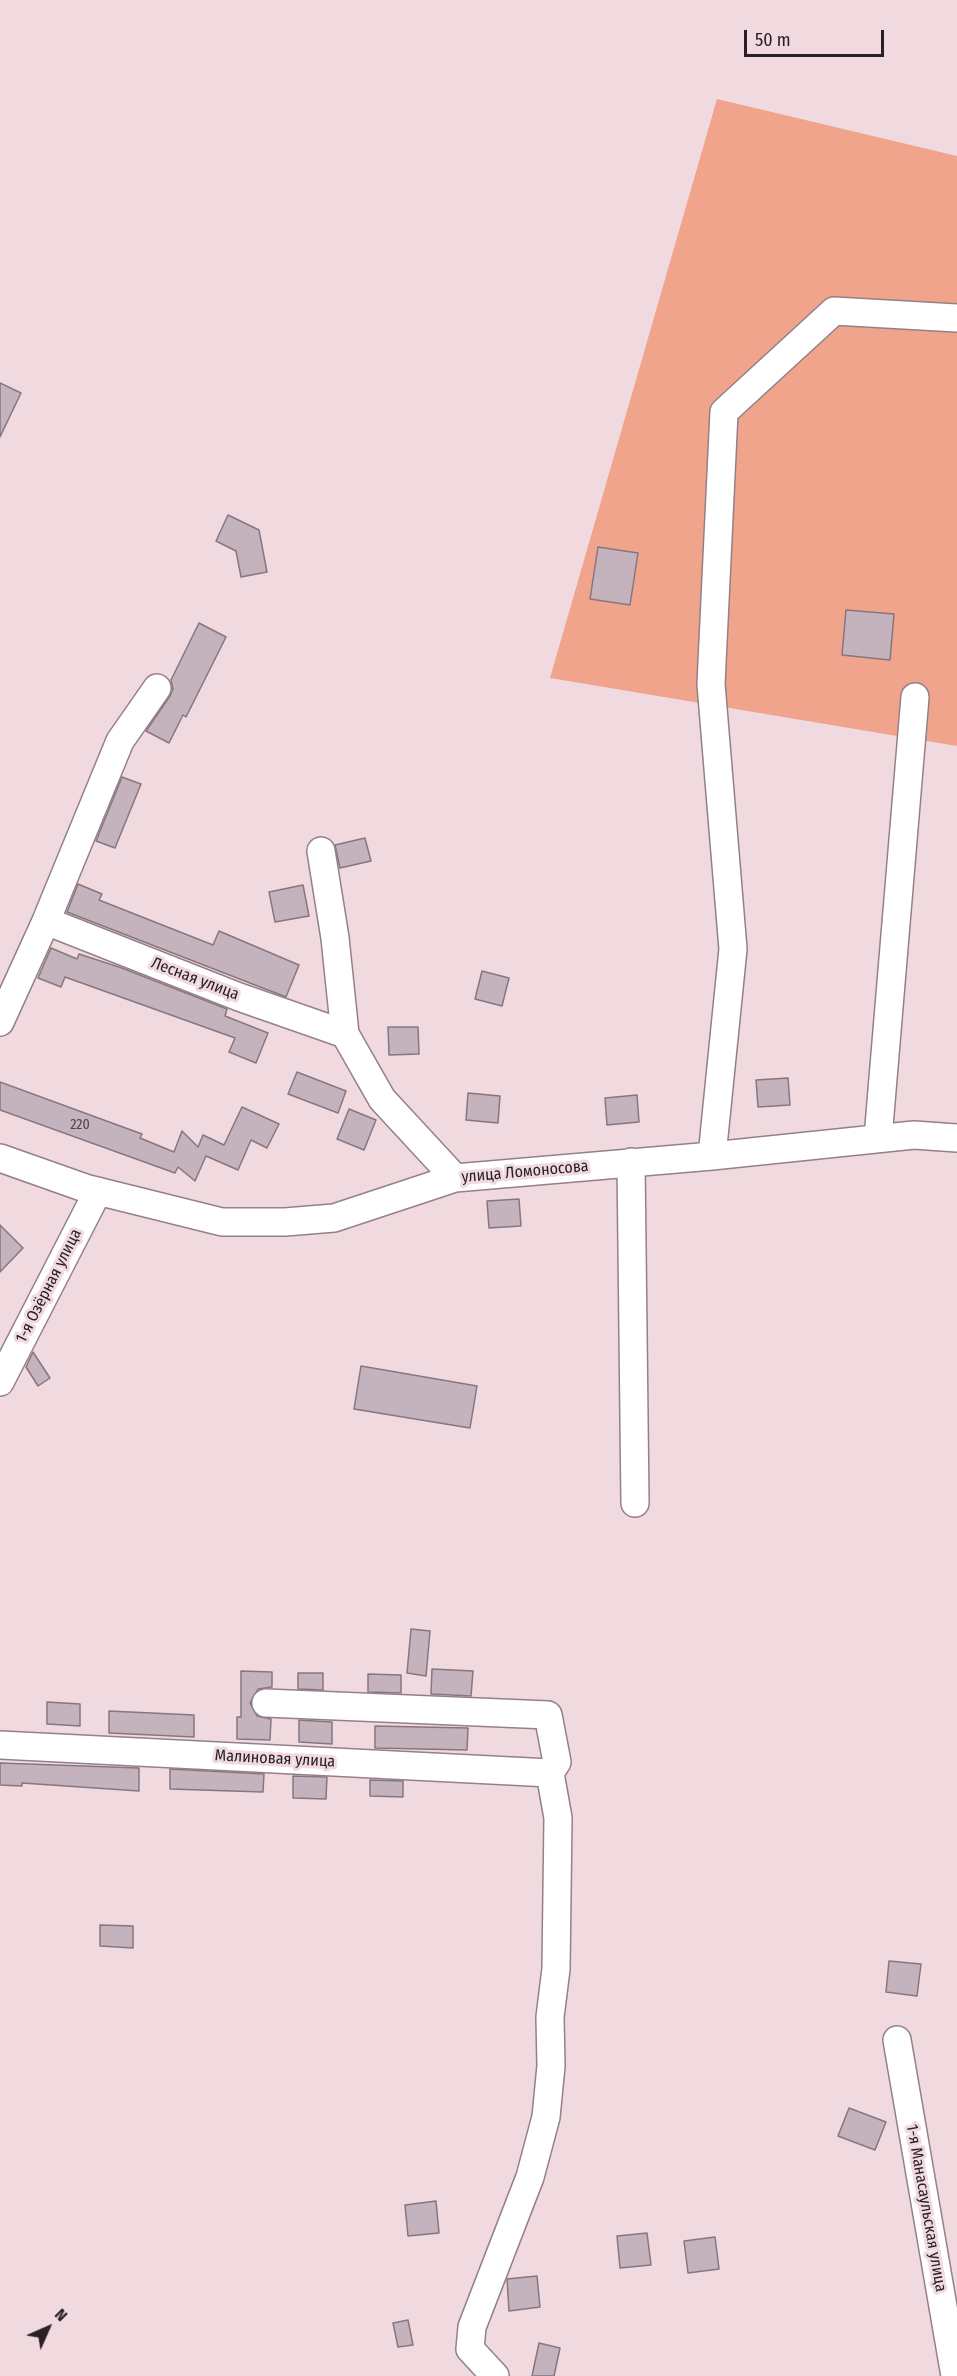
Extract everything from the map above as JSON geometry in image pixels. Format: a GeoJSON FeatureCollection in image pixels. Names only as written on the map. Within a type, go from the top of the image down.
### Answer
{"type":"FeatureCollection","features":[{"type":"Feature","properties":{"kind":"street"},"geometry":{"type":"LineString","coordinates":[[712,1156],[733,949],[711,684],[724,412],[834,311],[957,318]]}},
{"type":"Feature","properties":{"kind":"street"},"geometry":{"type":"LineString","coordinates":[[0,1022],[46,921],[120,741],[157,688]]}},
{"type":"Feature","properties":{"kind":"street"},"geometry":{"type":"LineString","coordinates":[[878,1138],[915,697]]}},
{"type":"Feature","properties":{"kind":"street"},"geometry":{"type":"LineString","coordinates":[[321,851],[335,938],[345,1034],[382,1099],[455,1178]]}},
{"type":"Feature","properties":{"kind":"street","name":"Лесная улица"},"geometry":{"type":"LineString","coordinates":[[46,921],[239,997],[345,1034]]}},
{"type":"Feature","properties":{"kind":"street","name":"улица Ломоносова"},"geometry":{"type":"LineString","coordinates":[[0,1158],[98,1191],[222,1222],[285,1222],[334,1218],[455,1178],[712,1156],[914,1135],[957,1138]]}},
{"type":"Feature","properties":{"kind":"street"},"geometry":{"type":"LineString","coordinates":[[631,1162],[635,1503]]}},
{"type":"Feature","properties":{"kind":"street","name":"1-я Озёрная улица"},"geometry":{"type":"LineString","coordinates":[[0,1382],[98,1191]]}},
{"type":"Feature","properties":{"kind":"street"},"geometry":{"type":"LineString","coordinates":[[266,1703],[548,1715],[557,1762],[550,1773],[558,1818],[556,1969],[550,2017],[551,2066],[546,2117],[530,2177],[471,2326],[470,2349],[495,2376]]}},
{"type":"Feature","properties":{"kind":"street","name":"Малиновая улица"},"geometry":{"type":"LineString","coordinates":[[0,1745],[550,1773]]}},
{"type":"Feature","properties":{"kind":"street","name":"1-я Манасаульская улица"},"geometry":{"type":"LineString","coordinates":[[897,2040],[955,2376]]}},
{"type":"Feature","properties":{"kind":"shaded area"},"geometry":{"type":"Polygon","coordinates":[[[717,99],[957,156],[957,746],[550,678],[717,99]]]}},
{"type":"Feature","properties":{"kind":"building"},"geometry":{"type":"Polygon","coordinates":[[[0,383],[21,393],[0,437],[0,383]]]}},
{"type":"Feature","properties":{"kind":"building"},"geometry":{"type":"Polygon","coordinates":[[[228,515],[259,530],[267,572],[241,577],[236,551],[216,541],[228,515]]]}},
{"type":"Feature","properties":{"kind":"building"},"geometry":{"type":"Polygon","coordinates":[[[598,547],[638,553],[630,605],[590,599],[598,547]]]}},
{"type":"Feature","properties":{"kind":"building"},"geometry":{"type":"Polygon","coordinates":[[[846,610],[894,614],[890,660],[842,655],[846,610]]]}},
{"type":"Feature","properties":{"kind":"building"},"geometry":{"type":"Polygon","coordinates":[[[199,623],[226,637],[186,717],[183,715],[169,743],[146,731],[170,696],[173,689],[171,680],[199,623]]]}},
{"type":"Feature","properties":{"kind":"building"},"geometry":{"type":"Polygon","coordinates":[[[122,777],[141,784],[115,848],[96,841],[122,777]]]}},
{"type":"Feature","properties":{"kind":"building"},"geometry":{"type":"Polygon","coordinates":[[[365,838],[371,861],[340,868],[335,845],[365,838]]]}},
{"type":"Feature","properties":{"kind":"building"},"geometry":{"type":"Polygon","coordinates":[[[78,884],[102,894],[99,900],[213,945],[219,931],[299,965],[286,997],[67,912],[78,884]]]}},
{"type":"Feature","properties":{"kind":"building"},"geometry":{"type":"Polygon","coordinates":[[[303,885],[309,916],[275,922],[269,892],[303,885]]]}},
{"type":"Feature","properties":{"kind":"building"},"geometry":{"type":"Polygon","coordinates":[[[51,948],[77,959],[79,954],[122,968],[227,1009],[225,1016],[268,1033],[256,1063],[229,1052],[235,1038],[65,977],[61,987],[38,978],[51,948]]]}},
{"type":"Feature","properties":{"kind":"building"},"geometry":{"type":"Polygon","coordinates":[[[482,971],[509,978],[502,1006],[475,999],[482,971]]]}},
{"type":"Feature","properties":{"kind":"building"},"geometry":{"type":"Polygon","coordinates":[[[388,1027],[418,1027],[419,1054],[389,1055],[388,1027]]]}},
{"type":"Feature","properties":{"kind":"building"},"geometry":{"type":"Polygon","coordinates":[[[297,1072],[346,1091],[338,1113],[288,1094],[297,1072]]]}},
{"type":"Feature","properties":{"kind":"building"},"geometry":{"type":"Polygon","coordinates":[[[788,1078],[790,1105],[758,1107],[756,1080],[788,1078]]]}},
{"type":"Feature","properties":{"kind":"building"},"geometry":{"type":"Polygon","coordinates":[[[0,1082],[142,1134],[140,1138],[174,1152],[182,1131],[198,1147],[203,1135],[224,1145],[242,1107],[279,1124],[267,1148],[251,1140],[238,1170],[206,1156],[195,1181],[178,1167],[175,1173],[0,1110],[0,1082]]]}},
{"type":"Feature","properties":{"kind":"building"},"geometry":{"type":"Polygon","coordinates":[[[468,1093],[500,1096],[498,1123],[466,1120],[468,1093]]]}},
{"type":"Feature","properties":{"kind":"building"},"geometry":{"type":"Polygon","coordinates":[[[637,1095],[639,1122],[607,1125],[605,1098],[637,1095]]]}},
{"type":"Feature","properties":{"kind":"building"},"geometry":{"type":"Polygon","coordinates":[[[349,1109],[376,1120],[364,1150],[337,1139],[349,1109]]]}},
{"type":"Feature","properties":{"kind":"building"},"geometry":{"type":"Polygon","coordinates":[[[519,1199],[521,1226],[489,1228],[487,1201],[519,1199]]]}},
{"type":"Feature","properties":{"kind":"building"},"geometry":{"type":"Polygon","coordinates":[[[0,1225],[23,1248],[0,1272],[0,1225]]]}},
{"type":"Feature","properties":{"kind":"building"},"geometry":{"type":"Polygon","coordinates":[[[33,1352],[50,1378],[38,1386],[26,1367],[33,1352]]]}},
{"type":"Feature","properties":{"kind":"building"},"geometry":{"type":"Polygon","coordinates":[[[361,1366],[477,1386],[470,1428],[354,1409],[361,1366]]]}},
{"type":"Feature","properties":{"kind":"building"},"geometry":{"type":"Polygon","coordinates":[[[411,1629],[430,1631],[426,1676],[407,1673],[411,1629]]]}},
{"type":"Feature","properties":{"kind":"building"},"geometry":{"type":"Polygon","coordinates":[[[432,1669],[473,1671],[471,1696],[431,1694],[432,1669]]]}},
{"type":"Feature","properties":{"kind":"building"},"geometry":{"type":"Polygon","coordinates":[[[241,1671],[272,1672],[272,1687],[258,1689],[250,1703],[257,1716],[271,1719],[270,1740],[237,1739],[237,1717],[241,1717],[241,1671]]]}},
{"type":"Feature","properties":{"kind":"building"},"geometry":{"type":"Polygon","coordinates":[[[298,1673],[323,1673],[323,1690],[298,1689],[298,1673]]]}},
{"type":"Feature","properties":{"kind":"building"},"geometry":{"type":"Polygon","coordinates":[[[368,1674],[401,1675],[401,1693],[368,1692],[368,1674]]]}},
{"type":"Feature","properties":{"kind":"building"},"geometry":{"type":"Polygon","coordinates":[[[47,1702],[80,1704],[80,1726],[47,1724],[47,1702]]]}},
{"type":"Feature","properties":{"kind":"building"},"geometry":{"type":"Polygon","coordinates":[[[109,1711],[194,1715],[194,1737],[109,1733],[109,1711]]]}},
{"type":"Feature","properties":{"kind":"building"},"geometry":{"type":"Polygon","coordinates":[[[299,1720],[332,1722],[332,1744],[299,1742],[299,1720]]]}},
{"type":"Feature","properties":{"kind":"building"},"geometry":{"type":"Polygon","coordinates":[[[375,1726],[468,1728],[467,1750],[375,1748],[375,1726]]]}},
{"type":"Feature","properties":{"kind":"building"},"geometry":{"type":"Polygon","coordinates":[[[0,1763],[139,1768],[139,1791],[22,1783],[22,1786],[0,1785],[0,1763]]]}},
{"type":"Feature","properties":{"kind":"building"},"geometry":{"type":"Polygon","coordinates":[[[170,1769],[264,1774],[263,1792],[170,1789],[170,1769]]]}},
{"type":"Feature","properties":{"kind":"building"},"geometry":{"type":"Polygon","coordinates":[[[293,1776],[327,1777],[326,1799],[293,1798],[293,1776]]]}},
{"type":"Feature","properties":{"kind":"building"},"geometry":{"type":"Polygon","coordinates":[[[370,1780],[403,1781],[403,1797],[370,1796],[370,1780]]]}},
{"type":"Feature","properties":{"kind":"building"},"geometry":{"type":"Polygon","coordinates":[[[100,1925],[133,1926],[133,1948],[100,1946],[100,1925]]]}},
{"type":"Feature","properties":{"kind":"building"},"geometry":{"type":"Polygon","coordinates":[[[889,1961],[921,1964],[917,1996],[886,1992],[889,1961]]]}},
{"type":"Feature","properties":{"kind":"building"},"geometry":{"type":"Polygon","coordinates":[[[849,2108],[886,2122],[875,2150],[838,2136],[849,2108]]]}},
{"type":"Feature","properties":{"kind":"building"},"geometry":{"type":"Polygon","coordinates":[[[436,2201],[439,2233],[408,2236],[405,2205],[436,2201]]]}},
{"type":"Feature","properties":{"kind":"building"},"geometry":{"type":"Polygon","coordinates":[[[647,2233],[651,2265],[620,2268],[617,2236],[647,2233]]]}},
{"type":"Feature","properties":{"kind":"building"},"geometry":{"type":"Polygon","coordinates":[[[715,2237],[719,2269],[688,2273],[684,2241],[715,2237]]]}},
{"type":"Feature","properties":{"kind":"building"},"geometry":{"type":"Polygon","coordinates":[[[537,2276],[540,2307],[509,2311],[507,2279],[537,2276]]]}},
{"type":"Feature","properties":{"kind":"building"},"geometry":{"type":"Polygon","coordinates":[[[408,2320],[413,2345],[398,2347],[393,2323],[408,2320]]]}},
{"type":"Feature","properties":{"kind":"building"},"geometry":{"type":"Polygon","coordinates":[[[539,2343],[560,2348],[554,2376],[532,2376],[539,2343]]]}}]}
